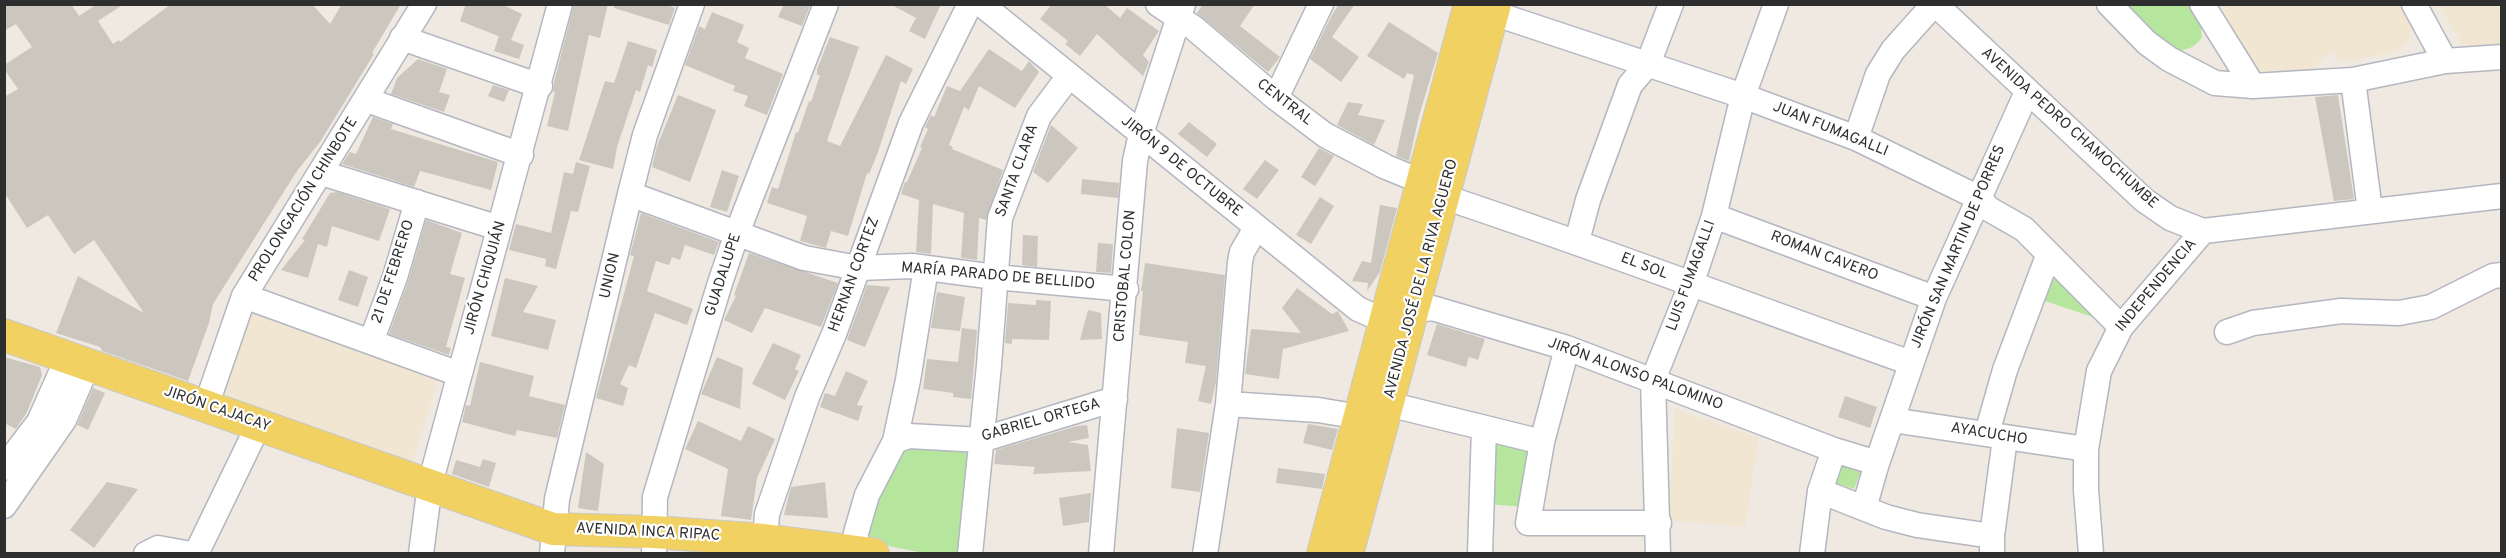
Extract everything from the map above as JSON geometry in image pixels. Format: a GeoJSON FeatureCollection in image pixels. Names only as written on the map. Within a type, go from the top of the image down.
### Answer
{"type":"FeatureCollection","features":[{"type":"Feature","properties":{"kind":"main road","name":"AVENIDA JOSÉ DE LA RIVA AGUERO"},"geometry":{"type":"LineString","coordinates":[[1347,554],[1388,404],[1401,313],[1433,190],[1486,7]]}},
{"type":"Feature","properties":{"kind":"main road","name":"AVENIDA JOSÉ DE LA RIVA AGUERO"},"geometry":{"type":"LineString","coordinates":[[1323,554],[1360,417],[1401,313]]}},
{"type":"Feature","properties":{"kind":"main road","name":"JIRÓN CAJACAY"},"geometry":{"type":"LineString","coordinates":[[4,335],[430,484]]}},
{"type":"Feature","properties":{"kind":"main road","name":"AVENIDA INCA RIPAC"},"geometry":{"type":"LineString","coordinates":[[430,484],[553,541],[863,552]]}},
{"type":"Feature","properties":{"kind":"street","name":"PROLONGACIÓN CHINBOTE"},"geometry":{"type":"LineString","coordinates":[[206,406],[244,296],[367,100],[424,4]]}},
{"type":"Feature","properties":{"kind":"street","name":"UNION"},"geometry":{"type":"LineString","coordinates":[[553,541],[557,499],[645,135],[692,4]]}},
{"type":"Feature","properties":{"kind":"street","name":"GUADALUPE"},"geometry":{"type":"LineString","coordinates":[[654,543],[655,497],[737,233],[826,4]]}},
{"type":"Feature","properties":{"kind":"street","name":"HERNAN CORTEZ"},"geometry":{"type":"LineString","coordinates":[[764,547],[767,514],[775,487],[911,123],[970,4]]}},
{"type":"Feature","properties":{"kind":"street","name":"JIRÓN 9 DE OCTUBRE"},"geometry":{"type":"LineString","coordinates":[[981,4],[1358,309],[1374,316],[1401,313]]}},
{"type":"Feature","properties":{"kind":"street"},"geometry":{"type":"LineString","coordinates":[[1276,98],[1321,4]]}},
{"type":"Feature","properties":{"kind":"street"},"geometry":{"type":"LineString","coordinates":[[1577,241],[1588,200],[1630,85],[1647,63],[1671,4]]}},
{"type":"Feature","properties":{"kind":"street","name":"LUIS FUMAGALLI"},"geometry":{"type":"LineString","coordinates":[[1658,554],[1659,523],[1653,380],[1714,216],[1743,96],[1776,4]]}},
{"type":"Feature","properties":{"kind":"street"},"geometry":{"type":"LineString","coordinates":[[1856,138],[1878,74],[1893,50],[1935,4]]}},
{"type":"Feature","properties":{"kind":"street","name":"AVENIDA PEDRO CHAMOCHUMBE"},"geometry":{"type":"LineString","coordinates":[[1935,4],[2144,200],[2170,218],[2203,231],[2502,196]]}},
{"type":"Feature","properties":{"kind":"street"},"geometry":{"type":"LineString","coordinates":[[2109,4],[2147,43],[2185,68],[2215,83],[2253,86],[2353,80],[2445,61],[2502,57]]}},
{"type":"Feature","properties":{"kind":"street"},"geometry":{"type":"LineString","coordinates":[[2202,4],[2253,86]]}},
{"type":"Feature","properties":{"kind":"street"},"geometry":{"type":"LineString","coordinates":[[2414,4],[2445,61]]}},
{"type":"Feature","properties":{"kind":"street","name":"JIRÓN CHIQUIÁN"},"geometry":{"type":"LineString","coordinates":[[421,554],[430,484],[540,86],[555,6]]}},
{"type":"Feature","properties":{"kind":"street","name":"JUAN FUMAGALLI"},"geometry":{"type":"LineString","coordinates":[[1486,7],[1743,96],[1856,138],[1979,198],[1989,209],[2024,229],[2048,256],[2121,327]]}},
{"type":"Feature","properties":{"kind":"street","name":"CENTRAL"},"geometry":{"type":"LineString","coordinates":[[1173,9],[1276,98],[1326,135],[1433,190]]}},
{"type":"Feature","properties":{"kind":"street","name":"CRISTOBAL COLON"},"geometry":{"type":"LineString","coordinates":[[1101,554],[1126,289],[1135,161],[1173,9]]}},
{"type":"Feature","properties":{"kind":"street"},"geometry":{"type":"LineString","coordinates":[[402,38],[540,86]]}},
{"type":"Feature","properties":{"kind":"street","name":"SANTA CLARA"},"geometry":{"type":"LineString","coordinates":[[970,554],[1000,218],[1039,116],[1070,76]]}},
{"type":"Feature","properties":{"kind":"street"},"geometry":{"type":"LineString","coordinates":[[2353,80],[2370,211]]}},
{"type":"Feature","properties":{"kind":"street","name":"JIRÓN SAN MARTIN DE PORRES"},"geometry":{"type":"LineString","coordinates":[[1864,508],[1877,463],[1934,298],[2027,92]]}},
{"type":"Feature","properties":{"kind":"street"},"geometry":{"type":"LineString","coordinates":[[367,100],[521,155]]}},
{"type":"Feature","properties":{"kind":"street","name":"21 DE FEBRERO"},"geometry":{"type":"LineString","coordinates":[[322,173],[499,228]]}},
{"type":"Feature","properties":{"kind":"street","name":"EL SOL"},"geometry":{"type":"LineString","coordinates":[[1433,190],[1577,241],[1690,285],[1911,363]]}},
{"type":"Feature","properties":{"kind":"street","name":"MARÍA PARADO DE BELLIDO"},"geometry":{"type":"LineString","coordinates":[[630,194],[804,258],[858,268],[912,266],[995,277],[1126,289]]}},
{"type":"Feature","properties":{"kind":"street","name":"21 DE FEBRERO"},"geometry":{"type":"LineString","coordinates":[[371,342],[395,276],[417,202]]}},
{"type":"Feature","properties":{"kind":"street","name":"ROMAN CAVERO"},"geometry":{"type":"LineString","coordinates":[[1714,216],[1934,298]]}},
{"type":"Feature","properties":{"kind":"street"},"geometry":{"type":"LineString","coordinates":[[1205,554],[1228,404],[1240,262],[1242,252],[1256,228]]}},
{"type":"Feature","properties":{"kind":"street","name":"INDEPENDENCIA"},"geometry":{"type":"LineString","coordinates":[[2091,554],[2086,490],[2086,449],[2099,371],[2121,327],[2203,231]]}},
{"type":"Feature","properties":{"kind":"street"},"geometry":{"type":"LineString","coordinates":[[1820,491],[1886,517],[1992,545],[1996,436],[2005,370],[2048,256]]}},
{"type":"Feature","properties":{"kind":"street"},"geometry":{"type":"LineString","coordinates":[[863,552],[856,532],[867,495],[895,441],[908,380],[926,268]]}},
{"type":"Feature","properties":{"kind":"street"},"geometry":{"type":"LineString","coordinates":[[2227,332],[2253,323],[2341,311],[2398,313],[2431,307],[2493,276],[2502,276]]}},
{"type":"Feature","properties":{"kind":"street"},"geometry":{"type":"LineString","coordinates":[[244,296],[459,374]]}},
{"type":"Feature","properties":{"kind":"street","name":"JIRÓN ALONSO PALOMINO"},"geometry":{"type":"LineString","coordinates":[[1401,313],[1432,308],[1567,348],[1834,450],[1877,463]]}},
{"type":"Feature","properties":{"kind":"street"},"geometry":{"type":"LineString","coordinates":[[1567,348],[1542,442],[1528,523],[1659,523]]}},
{"type":"Feature","properties":{"kind":"street"},"geometry":{"type":"LineString","coordinates":[[4,468],[39,422],[78,361]]}},
{"type":"Feature","properties":{"kind":"street"},"geometry":{"type":"LineString","coordinates":[[4,506],[64,420],[78,361]]}},
{"type":"Feature","properties":{"kind":"street","name":"GABRIEL ORTEGA"},"geometry":{"type":"LineString","coordinates":[[895,441],[909,436],[981,440],[1115,399]]}},
{"type":"Feature","properties":{"kind":"street"},"geometry":{"type":"LineString","coordinates":[[1228,404],[1318,410],[1360,417]]}},
{"type":"Feature","properties":{"kind":"street"},"geometry":{"type":"LineString","coordinates":[[1388,404],[1542,442]]}},
{"type":"Feature","properties":{"kind":"street","name":"AYACUCHO"},"geometry":{"type":"LineString","coordinates":[[1892,420],[2086,449]]}},
{"type":"Feature","properties":{"kind":"street"},"geometry":{"type":"LineString","coordinates":[[196,554],[259,424]]}},
{"type":"Feature","properties":{"kind":"street"},"geometry":{"type":"LineString","coordinates":[[1480,554],[1484,428]]}},
{"type":"Feature","properties":{"kind":"street"},"geometry":{"type":"LineString","coordinates":[[1812,554],[1820,491],[1834,450]]}},
{"type":"Feature","properties":{"kind":"street"},"geometry":{"type":"LineString","coordinates":[[146,554],[158,548],[191,554]]}},
{"type":"Feature","properties":{"kind":"shaded area"},"geometry":{"type":"Polygon","coordinates":[[[2214,5],[2402,5],[2411,23],[2412,31],[2407,43],[2395,52],[2340,62],[2332,51],[2307,72],[2271,75],[2253,69],[2214,5]]]}},
{"type":"Feature","properties":{"kind":"shaded area"},"geometry":{"type":"Polygon","coordinates":[[[2439,5],[2501,5],[2501,49],[2467,52],[2439,5]]]}},
{"type":"Feature","properties":{"kind":"shaded area"},"geometry":{"type":"Polygon","coordinates":[[[253,306],[440,374],[411,466],[221,396],[253,306]]]}},
{"type":"Feature","properties":{"kind":"shaded area"},"geometry":{"type":"Polygon","coordinates":[[[1675,409],[1759,438],[1745,527],[1669,520],[1675,409]]]}},
{"type":"Feature","properties":{"kind":"green space"},"geometry":{"type":"Polygon","coordinates":[[[2124,5],[2188,5],[2201,27],[2202,37],[2191,48],[2175,50],[2124,5]]]}},
{"type":"Feature","properties":{"kind":"green space"},"geometry":{"type":"Polygon","coordinates":[[[2050,273],[2099,319],[2042,300],[2050,273]]]}},
{"type":"Feature","properties":{"kind":"green space"},"geometry":{"type":"Polygon","coordinates":[[[1490,438],[1533,446],[1526,507],[1487,504],[1490,438]]]}},
{"type":"Feature","properties":{"kind":"green space"},"geometry":{"type":"Polygon","coordinates":[[[904,445],[974,450],[965,553],[924,553],[863,541],[894,453],[904,445]]]}},
{"type":"Feature","properties":{"kind":"green space"},"geometry":{"type":"Polygon","coordinates":[[[1839,462],[1861,471],[1854,489],[1833,482],[1839,462]]]}},
{"type":"Feature","properties":{"kind":"building"},"geometry":{"type":"Polygon","coordinates":[[[4,4],[71,4],[79,16],[97,4],[124,4],[98,21],[113,44],[119,40],[120,42],[171,4],[312,4],[330,24],[342,4],[401,4],[372,53],[374,54],[320,142],[297,171],[213,304],[209,323],[188,381],[102,351],[100,347],[56,333],[78,276],[144,313],[94,240],[74,254],[48,215],[27,228],[4,192],[4,97],[18,89],[4,69],[4,65],[32,47],[16,24],[4,31],[4,4]]]}},
{"type":"Feature","properties":{"kind":"building"},"geometry":{"type":"Polygon","coordinates":[[[466,4],[501,4],[522,14],[511,40],[524,45],[519,59],[494,51],[499,36],[460,21],[466,4]]]}},
{"type":"Feature","properties":{"kind":"building"},"geometry":{"type":"Polygon","coordinates":[[[574,4],[608,4],[600,38],[589,35],[568,131],[547,126],[555,92],[553,92],[554,82],[574,4]]]}},
{"type":"Feature","properties":{"kind":"building"},"geometry":{"type":"Polygon","coordinates":[[[615,4],[665,4],[675,8],[669,25],[614,8],[615,4]]]}},
{"type":"Feature","properties":{"kind":"building"},"geometry":{"type":"Polygon","coordinates":[[[784,4],[810,6],[802,26],[778,17],[784,4]]]}},
{"type":"Feature","properties":{"kind":"building"},"geometry":{"type":"Polygon","coordinates":[[[890,4],[941,4],[925,39],[909,31],[916,18],[890,4]]]}},
{"type":"Feature","properties":{"kind":"building"},"geometry":{"type":"Polygon","coordinates":[[[1052,4],[1104,4],[1120,18],[1127,8],[1159,31],[1143,55],[1149,62],[1143,76],[1097,34],[1080,56],[1065,44],[1068,41],[1040,19],[1052,4]]]}},
{"type":"Feature","properties":{"kind":"building"},"geometry":{"type":"Polygon","coordinates":[[[1203,4],[1255,4],[1240,26],[1280,57],[1268,72],[1197,13],[1203,4]]]}},
{"type":"Feature","properties":{"kind":"building"},"geometry":{"type":"Polygon","coordinates":[[[1339,4],[1355,4],[1332,37],[1359,57],[1341,82],[1310,59],[1339,4]]]}},
{"type":"Feature","properties":{"kind":"building"},"geometry":{"type":"Polygon","coordinates":[[[712,12],[744,25],[737,42],[749,48],[745,58],[783,74],[767,115],[744,106],[748,96],[733,91],[735,86],[685,65],[699,26],[705,29],[712,12]]]}},
{"type":"Feature","properties":{"kind":"building"},"geometry":{"type":"Polygon","coordinates":[[[1389,22],[1438,53],[1419,116],[1409,161],[1396,156],[1414,75],[1407,73],[1404,79],[1367,56],[1389,22]]]}},
{"type":"Feature","properties":{"kind":"building"},"geometry":{"type":"Polygon","coordinates":[[[830,37],[859,47],[827,141],[840,146],[886,55],[913,69],[906,84],[901,81],[877,155],[869,174],[867,173],[848,236],[831,231],[826,248],[800,241],[807,216],[767,203],[772,187],[778,189],[796,132],[798,133],[809,101],[811,102],[820,75],[817,75],[817,69],[830,37]]]}},
{"type":"Feature","properties":{"kind":"building"},"geometry":{"type":"Polygon","coordinates":[[[628,41],[657,50],[652,67],[648,65],[640,92],[636,90],[617,147],[613,169],[579,160],[605,81],[614,83],[628,41]]]}},
{"type":"Feature","properties":{"kind":"building"},"geometry":{"type":"Polygon","coordinates":[[[989,49],[1022,71],[1029,61],[1039,72],[1015,108],[979,86],[969,110],[964,107],[949,145],[953,147],[952,149],[1003,170],[986,220],[979,218],[977,260],[961,258],[964,213],[933,204],[931,254],[916,252],[919,200],[901,194],[905,182],[922,148],[920,147],[928,129],[925,127],[931,115],[934,117],[947,86],[960,91],[989,49]]]}},
{"type":"Feature","properties":{"kind":"building"},"geometry":{"type":"Polygon","coordinates":[[[418,59],[447,69],[439,92],[450,95],[444,112],[391,94],[397,78],[418,59]]]}},
{"type":"Feature","properties":{"kind":"building"},"geometry":{"type":"Polygon","coordinates":[[[493,85],[509,90],[504,102],[488,96],[493,85]]]}},
{"type":"Feature","properties":{"kind":"building"},"geometry":{"type":"Polygon","coordinates":[[[678,95],[716,110],[690,182],[652,167],[657,146],[678,95]]]}},
{"type":"Feature","properties":{"kind":"building"},"geometry":{"type":"Polygon","coordinates":[[[2338,95],[2354,199],[2334,201],[2315,97],[2338,95]]]}},
{"type":"Feature","properties":{"kind":"building"},"geometry":{"type":"Polygon","coordinates":[[[1348,102],[1363,104],[1358,115],[1385,120],[1374,145],[1337,125],[1348,102]]]}},
{"type":"Feature","properties":{"kind":"building"},"geometry":{"type":"Polygon","coordinates":[[[373,117],[393,124],[391,129],[498,162],[491,190],[420,171],[414,187],[342,164],[350,152],[356,154],[373,117]]]}},
{"type":"Feature","properties":{"kind":"building"},"geometry":{"type":"Polygon","coordinates":[[[1189,122],[1217,144],[1207,157],[1178,134],[1189,122]]]}},
{"type":"Feature","properties":{"kind":"building"},"geometry":{"type":"Polygon","coordinates":[[[1051,125],[1078,148],[1048,183],[1033,172],[1051,125]]]}},
{"type":"Feature","properties":{"kind":"building"},"geometry":{"type":"Polygon","coordinates":[[[1319,148],[1334,156],[1315,186],[1301,177],[1319,148]]]}},
{"type":"Feature","properties":{"kind":"building"},"geometry":{"type":"Polygon","coordinates":[[[1265,160],[1279,170],[1257,199],[1243,189],[1265,160]]]}},
{"type":"Feature","properties":{"kind":"building"},"geometry":{"type":"Polygon","coordinates":[[[576,162],[590,166],[578,212],[571,211],[556,269],[545,266],[546,259],[509,250],[516,224],[551,233],[564,172],[573,174],[576,162]]]}},
{"type":"Feature","properties":{"kind":"building"},"geometry":{"type":"Polygon","coordinates":[[[722,170],[739,176],[727,212],[710,207],[722,170]]]}},
{"type":"Feature","properties":{"kind":"building"},"geometry":{"type":"Polygon","coordinates":[[[1082,179],[1119,183],[1118,198],[1081,194],[1082,179]]]}},
{"type":"Feature","properties":{"kind":"building"},"geometry":{"type":"Polygon","coordinates":[[[337,192],[390,209],[379,241],[332,226],[327,247],[318,244],[308,278],[281,270],[305,240],[302,239],[330,193],[337,192]]]}},
{"type":"Feature","properties":{"kind":"building"},"geometry":{"type":"Polygon","coordinates":[[[1320,197],[1334,206],[1311,244],[1296,235],[1320,197]]]}},
{"type":"Feature","properties":{"kind":"building"},"geometry":{"type":"Polygon","coordinates":[[[1380,205],[1397,208],[1380,272],[1367,291],[1368,283],[1352,281],[1362,261],[1371,263],[1380,205]]]}},
{"type":"Feature","properties":{"kind":"building"},"geometry":{"type":"Polygon","coordinates":[[[641,213],[719,242],[714,255],[685,245],[680,260],[672,257],[669,265],[656,261],[647,291],[693,309],[687,325],[655,313],[636,368],[629,365],[620,384],[628,388],[623,406],[596,398],[634,256],[630,255],[641,213]]]}},
{"type":"Feature","properties":{"kind":"building"},"geometry":{"type":"Polygon","coordinates":[[[426,220],[462,233],[450,274],[465,278],[446,347],[451,348],[449,355],[389,334],[408,282],[426,220]]]}},
{"type":"Feature","properties":{"kind":"building"},"geometry":{"type":"Polygon","coordinates":[[[1023,235],[1038,236],[1037,267],[1022,265],[1023,235]]]}},
{"type":"Feature","properties":{"kind":"building"},"geometry":{"type":"Polygon","coordinates":[[[1098,243],[1113,244],[1111,273],[1096,272],[1098,243]]]}},
{"type":"Feature","properties":{"kind":"building"},"geometry":{"type":"Polygon","coordinates":[[[749,253],[838,283],[821,327],[765,308],[752,333],[724,320],[736,296],[734,295],[749,253]]]}},
{"type":"Feature","properties":{"kind":"building"},"geometry":{"type":"Polygon","coordinates":[[[1145,263],[1225,275],[1216,382],[1211,404],[1198,401],[1206,366],[1185,363],[1188,342],[1139,335],[1145,263]]]}},
{"type":"Feature","properties":{"kind":"building"},"geometry":{"type":"Polygon","coordinates":[[[349,270],[368,277],[358,307],[338,300],[349,270]]]}},
{"type":"Feature","properties":{"kind":"building"},"geometry":{"type":"Polygon","coordinates":[[[505,278],[538,286],[523,312],[556,320],[548,350],[491,336],[505,278]]]}},
{"type":"Feature","properties":{"kind":"building"},"geometry":{"type":"Polygon","coordinates":[[[867,285],[890,287],[865,347],[847,340],[867,285]]]}},
{"type":"Feature","properties":{"kind":"building"},"geometry":{"type":"Polygon","coordinates":[[[1297,288],[1332,314],[1338,311],[1349,331],[1283,349],[1279,379],[1245,374],[1251,329],[1301,333],[1282,308],[1297,288]]]}},
{"type":"Feature","properties":{"kind":"building"},"geometry":{"type":"Polygon","coordinates":[[[937,292],[965,297],[960,331],[931,328],[937,292]]]}},
{"type":"Feature","properties":{"kind":"building"},"geometry":{"type":"Polygon","coordinates":[[[1036,300],[1051,301],[1049,340],[1012,339],[1012,344],[1005,343],[1008,303],[1036,305],[1036,300]]]}},
{"type":"Feature","properties":{"kind":"building"},"geometry":{"type":"Polygon","coordinates":[[[1088,310],[1101,313],[1102,339],[1080,340],[1088,310]]]}},
{"type":"Feature","properties":{"kind":"building"},"geometry":{"type":"Polygon","coordinates":[[[1437,324],[1485,339],[1478,360],[1469,357],[1466,367],[1427,355],[1437,324]]]}},
{"type":"Feature","properties":{"kind":"building"},"geometry":{"type":"Polygon","coordinates":[[[962,328],[977,330],[971,399],[953,397],[953,393],[923,389],[927,359],[958,362],[962,328]]]}},
{"type":"Feature","properties":{"kind":"building"},"geometry":{"type":"Polygon","coordinates":[[[773,343],[801,355],[795,369],[799,371],[785,400],[752,384],[773,343]]]}},
{"type":"Feature","properties":{"kind":"building"},"geometry":{"type":"Polygon","coordinates":[[[4,357],[40,367],[42,375],[27,412],[16,429],[4,423],[4,357]]]}},
{"type":"Feature","properties":{"kind":"building"},"geometry":{"type":"Polygon","coordinates":[[[717,357],[743,368],[740,409],[701,394],[717,357]]]}},
{"type":"Feature","properties":{"kind":"building"},"geometry":{"type":"Polygon","coordinates":[[[480,362],[534,376],[529,396],[565,405],[557,438],[517,430],[515,436],[462,422],[466,405],[470,406],[480,362]]]}},
{"type":"Feature","properties":{"kind":"building"},"geometry":{"type":"Polygon","coordinates":[[[846,371],[868,381],[857,405],[863,406],[858,421],[820,407],[825,393],[835,396],[846,371]]]}},
{"type":"Feature","properties":{"kind":"building"},"geometry":{"type":"Polygon","coordinates":[[[93,388],[105,393],[88,430],[77,425],[93,388]]]}},
{"type":"Feature","properties":{"kind":"building"},"geometry":{"type":"Polygon","coordinates":[[[1845,396],[1877,407],[1870,428],[1838,417],[1845,396]]]}},
{"type":"Feature","properties":{"kind":"building"},"geometry":{"type":"Polygon","coordinates":[[[698,421],[741,441],[748,426],[775,439],[757,478],[751,520],[721,516],[728,469],[685,449],[698,421]]]}},
{"type":"Feature","properties":{"kind":"building"},"geometry":{"type":"Polygon","coordinates":[[[1308,424],[1338,429],[1332,450],[1303,443],[1308,424]]]}},
{"type":"Feature","properties":{"kind":"building"},"geometry":{"type":"Polygon","coordinates":[[[1087,425],[1089,438],[1068,442],[1088,445],[1091,471],[1033,474],[1035,467],[994,464],[996,450],[1087,425]]]}},
{"type":"Feature","properties":{"kind":"building"},"geometry":{"type":"Polygon","coordinates":[[[1177,428],[1209,433],[1200,492],[1171,488],[1177,428]]]}},
{"type":"Feature","properties":{"kind":"building"},"geometry":{"type":"Polygon","coordinates":[[[586,452],[604,464],[598,511],[578,508],[586,452]]]}},
{"type":"Feature","properties":{"kind":"building"},"geometry":{"type":"Polygon","coordinates":[[[483,459],[496,463],[489,487],[452,474],[456,460],[480,467],[483,459]]]}},
{"type":"Feature","properties":{"kind":"building"},"geometry":{"type":"Polygon","coordinates":[[[1278,468],[1325,474],[1322,489],[1276,483],[1278,468]]]}},
{"type":"Feature","properties":{"kind":"building"},"geometry":{"type":"Polygon","coordinates":[[[107,482],[138,489],[94,548],[70,530],[107,482]]]}},
{"type":"Feature","properties":{"kind":"building"},"geometry":{"type":"Polygon","coordinates":[[[825,482],[828,518],[784,515],[791,487],[825,482]]]}},
{"type":"Feature","properties":{"kind":"building"},"geometry":{"type":"Polygon","coordinates":[[[1091,493],[1089,522],[1063,526],[1059,498],[1091,493]]]}}]}
